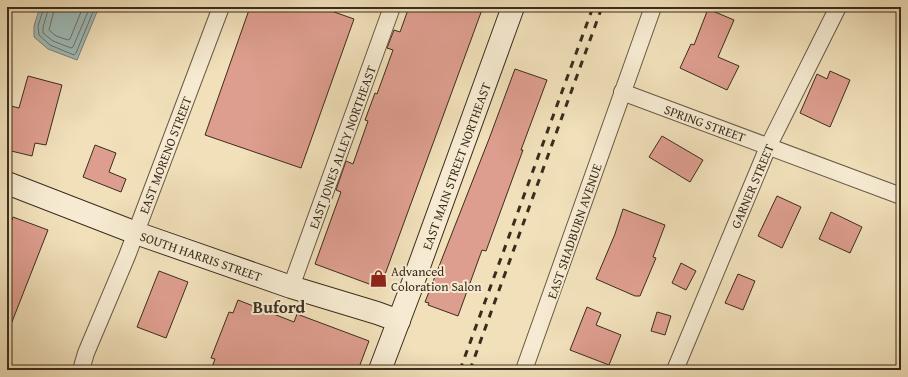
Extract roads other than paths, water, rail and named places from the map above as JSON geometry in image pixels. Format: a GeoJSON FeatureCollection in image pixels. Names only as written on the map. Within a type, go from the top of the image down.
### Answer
{"type":"FeatureCollection","features":[{"type":"Feature","properties":{"kind":"street","name":"EAST MORENO STREET"},"geometry":{"type":"LineString","coordinates":[[81,370],[86,352],[136,233],[221,7]]}},
{"type":"Feature","properties":{"kind":"street","name":"EAST JONES ALLEY NORTHEAST"},"geometry":{"type":"LineString","coordinates":[[291,287],[392,7]]}},
{"type":"Feature","properties":{"kind":"street","name":"EAST MAIN STREET NORTHEAST"},"geometry":{"type":"LineString","coordinates":[[380,370],[513,7]]}},
{"type":"Feature","properties":{"kind":"street","name":"EAST SHADBURN AVENUE"},"geometry":{"type":"LineString","coordinates":[[524,370],[653,7]]}},
{"type":"Feature","properties":{"kind":"street","name":"GARNER STREET"},"geometry":{"type":"LineString","coordinates":[[676,370],[768,147],[838,7]]}},
{"type":"Feature","properties":{"kind":"street","name":"SPRING STREET"},"geometry":{"type":"LineString","coordinates":[[622,92],[901,196]]}},
{"type":"Feature","properties":{"kind":"street","name":"SOUTH HARRIS STREET"},"geometry":{"type":"LineString","coordinates":[[7,182],[136,233],[291,287],[399,321]]}},
{"type":"Feature","properties":{"kind":"water"},"geometry":{"type":"Polygon","coordinates":[[[40,7],[99,7],[77,60],[48,49],[34,37],[34,26],[40,7]]]}},
{"type":"Feature","properties":{"kind":"railway"},"geometry":{"type":"LineString","coordinates":[[460,370],[593,7]]}},
{"type":"Feature","properties":{"kind":"railway"},"geometry":{"type":"LineString","coordinates":[[470,370],[602,7]]}},
{"type":"Feature","properties":{"kind":"place","name":"Advanced Coloration Salon"},"geometry":{"type":"Point","coordinates":[378,278]}},
{"type":"Feature","properties":{"kind":"district","name":"Buford"},"geometry":{"type":"Point","coordinates":[279,307]}}]}
